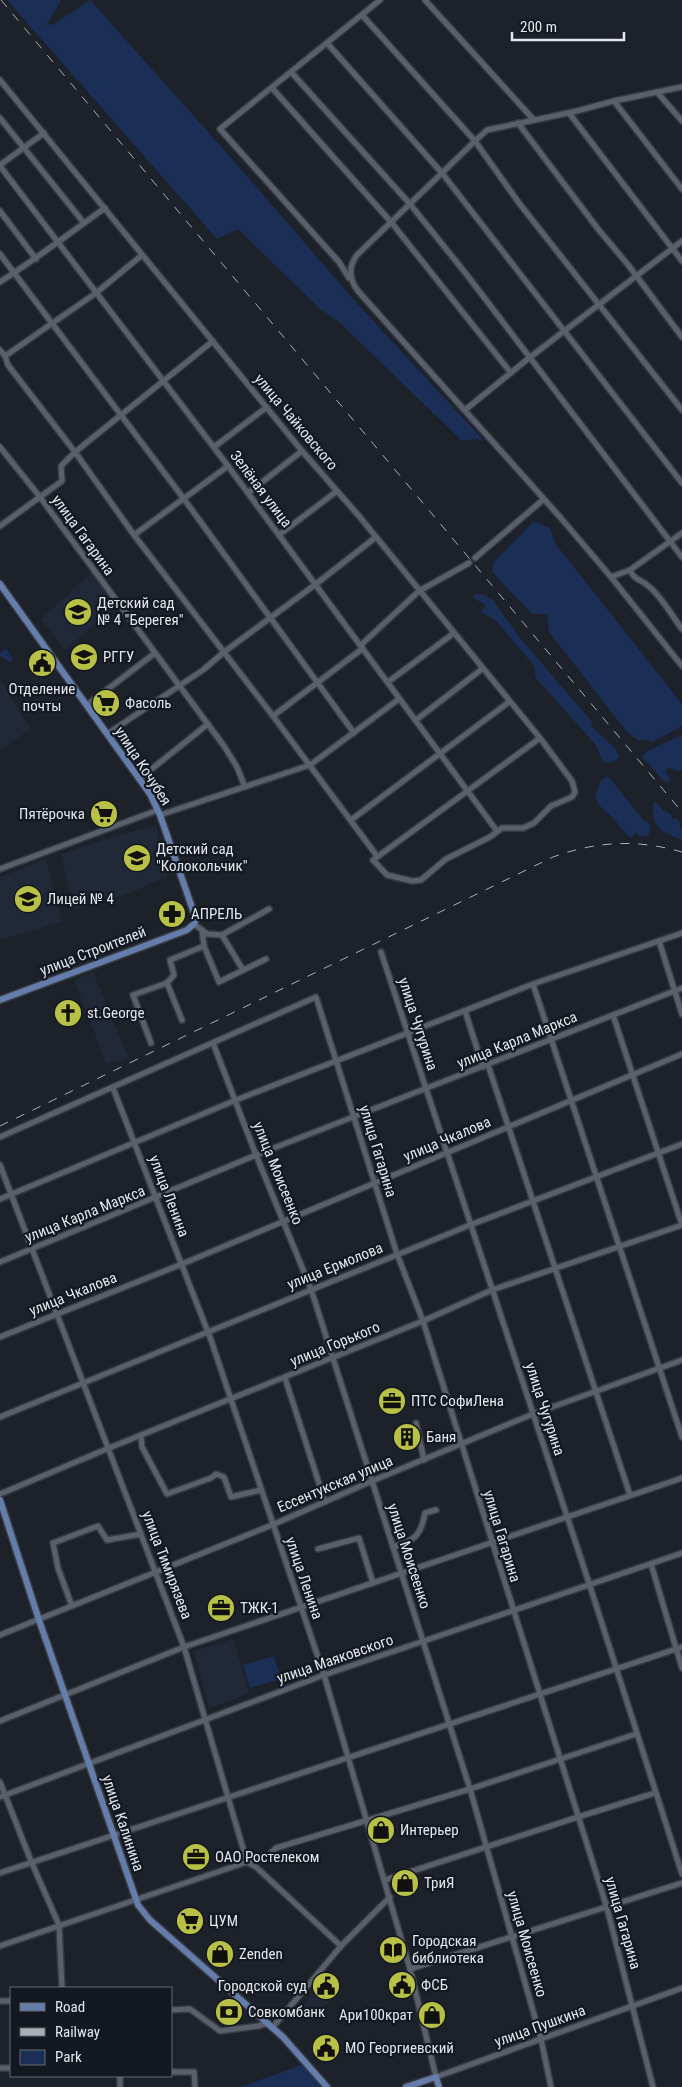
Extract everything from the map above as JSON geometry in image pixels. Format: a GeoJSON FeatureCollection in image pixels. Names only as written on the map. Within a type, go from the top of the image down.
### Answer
{"type":"FeatureCollection","features":[{"type":"Feature","properties":{"kind":"main road","name":"улица Кочубея"},"geometry":{"type":"LineString","coordinates":[[0,584],[139,779],[159,812],[195,915],[194,924]]}},
{"type":"Feature","properties":{"kind":"main road","name":"улица Строителей"},"geometry":{"type":"LineString","coordinates":[[0,1000],[187,930],[194,924]]}},
{"type":"Feature","properties":{"kind":"main road","name":"улица Калинина"},"geometry":{"type":"LineString","coordinates":[[0,1500],[39,1620],[136,1901],[150,1920],[270,2025],[327,2087]]}},
{"type":"Feature","properties":{"kind":"main road","name":"улица Пушкина"},"geometry":{"type":"LineString","coordinates":[[406,2087],[436,2077]]}},
{"type":"Feature","properties":{"kind":"main road","name":"улица Ленина"},"geometry":{"type":"LineString","coordinates":[[436,2077],[438,2087]]}},
{"type":"Feature","properties":{"kind":"street"},"geometry":{"type":"LineString","coordinates":[[380,0],[220,129],[339,262],[358,291],[544,499],[611,577],[682,666]]}},
{"type":"Feature","properties":{"kind":"street"},"geometry":{"type":"LineString","coordinates":[[426,0],[534,120]]}},
{"type":"Feature","properties":{"kind":"street"},"geometry":{"type":"LineString","coordinates":[[362,15],[475,141],[520,203],[682,410]]}},
{"type":"Feature","properties":{"kind":"street"},"geometry":{"type":"LineString","coordinates":[[327,43],[442,173],[682,483]]}},
{"type":"Feature","properties":{"kind":"street"},"geometry":{"type":"LineString","coordinates":[[291,72],[410,204],[467,275],[682,557]]}},
{"type":"Feature","properties":{"kind":"street","name":"улица Чайковского"},"geometry":{"type":"LineString","coordinates":[[0,80],[302,451],[376,537],[540,738],[572,781],[575,792],[572,797],[551,806],[534,823],[523,828],[502,828],[497,831]]}},
{"type":"Feature","properties":{"kind":"street"},"geometry":{"type":"LineString","coordinates":[[351,281],[352,263],[357,255],[487,130],[682,87]]}},
{"type":"Feature","properties":{"kind":"street"},"geometry":{"type":"LineString","coordinates":[[272,88],[391,222],[511,373]]}},
{"type":"Feature","properties":{"kind":"street"},"geometry":{"type":"LineString","coordinates":[[657,92],[682,121]]}},
{"type":"Feature","properties":{"kind":"street"},"geometry":{"type":"LineString","coordinates":[[614,101],[682,189]]}},
{"type":"Feature","properties":{"kind":"street"},"geometry":{"type":"LineString","coordinates":[[569,113],[682,261]]}},
{"type":"Feature","properties":{"kind":"street"},"geometry":{"type":"LineString","coordinates":[[0,118],[84,223]]}},
{"type":"Feature","properties":{"kind":"street"},"geometry":{"type":"LineString","coordinates":[[518,123],[682,337]]}},
{"type":"Feature","properties":{"kind":"street"},"geometry":{"type":"LineString","coordinates":[[0,166],[44,132]]}},
{"type":"Feature","properties":{"kind":"street","name":"Зелёная улица"},"geometry":{"type":"LineString","coordinates":[[0,166],[214,447],[362,649],[441,752],[497,831]]}},
{"type":"Feature","properties":{"kind":"street"},"geometry":{"type":"LineString","coordinates":[[0,282],[15,274],[58,244],[105,208]]}},
{"type":"Feature","properties":{"kind":"street"},"geometry":{"type":"LineString","coordinates":[[0,211],[36,259]]}},
{"type":"Feature","properties":{"kind":"street"},"geometry":{"type":"LineString","coordinates":[[466,410],[529,358],[682,241]]}},
{"type":"Feature","properties":{"kind":"street"},"geometry":{"type":"LineString","coordinates":[[0,254],[184,498],[354,733]]}},
{"type":"Feature","properties":{"kind":"street"},"geometry":{"type":"LineString","coordinates":[[5,356],[96,293],[142,255]]}},
{"type":"Feature","properties":{"kind":"street"},"geometry":{"type":"LineString","coordinates":[[339,262],[352,263]]}},
{"type":"Feature","properties":{"kind":"street"},"geometry":{"type":"LineString","coordinates":[[0,526],[62,481],[61,466],[75,452],[213,340]]}},
{"type":"Feature","properties":{"kind":"street"},"geometry":{"type":"LineString","coordinates":[[0,350],[5,356],[8,365],[75,452],[134,535],[310,764],[377,856]]}},
{"type":"Feature","properties":{"kind":"street"},"geometry":{"type":"LineString","coordinates":[[214,447],[267,407]]}},
{"type":"Feature","properties":{"kind":"street","name":"улица Гагарина"},"geometry":{"type":"LineString","coordinates":[[0,447],[40,497],[208,724],[237,767],[245,787]]}},
{"type":"Feature","properties":{"kind":"street"},"geometry":{"type":"LineString","coordinates":[[248,493],[302,451]]}},
{"type":"Feature","properties":{"kind":"street"},"geometry":{"type":"LineString","coordinates":[[134,535],[228,466]]}},
{"type":"Feature","properties":{"kind":"street"},"geometry":{"type":"LineString","coordinates":[[279,535],[337,491]]}},
{"type":"Feature","properties":{"kind":"street"},"geometry":{"type":"LineString","coordinates":[[475,558],[544,499]]}},
{"type":"Feature","properties":{"kind":"street"},"geometry":{"type":"LineString","coordinates":[[611,577],[630,570],[682,533]]}},
{"type":"Feature","properties":{"kind":"street"},"geometry":{"type":"LineString","coordinates":[[107,734],[203,670],[376,537]]}},
{"type":"Feature","properties":{"kind":"street"},"geometry":{"type":"LineString","coordinates":[[273,716],[362,649],[362,644],[419,591],[470,563]]}},
{"type":"Feature","properties":{"kind":"street"},"geometry":{"type":"LineString","coordinates":[[630,570],[636,579],[650,586],[682,629]]}},
{"type":"Feature","properties":{"kind":"street"},"geometry":{"type":"LineString","coordinates":[[388,682],[454,633]]}},
{"type":"Feature","properties":{"kind":"street"},"geometry":{"type":"LineString","coordinates":[[87,705],[155,653]]}},
{"type":"Feature","properties":{"kind":"street"},"geometry":{"type":"LineString","coordinates":[[416,720],[482,669]]}},
{"type":"Feature","properties":{"kind":"street"},"geometry":{"type":"LineString","coordinates":[[0,869],[159,812],[245,787],[310,764],[400,699]]}},
{"type":"Feature","properties":{"kind":"street"},"geometry":{"type":"LineString","coordinates":[[351,820],[509,702]]}},
{"type":"Feature","properties":{"kind":"street"},"geometry":{"type":"LineString","coordinates":[[139,779],[208,724]]}},
{"type":"Feature","properties":{"kind":"street"},"geometry":{"type":"LineString","coordinates":[[497,831],[490,837],[446,859],[421,880],[412,881],[387,875],[373,860],[540,738]]}},
{"type":"Feature","properties":{"kind":"street"},"geometry":{"type":"LineString","coordinates":[[194,924],[207,934],[222,935],[269,909]]}},
{"type":"Feature","properties":{"kind":"street"},"geometry":{"type":"LineString","coordinates":[[202,930],[204,946],[219,982],[266,959]]}},
{"type":"Feature","properties":{"kind":"street"},"geometry":{"type":"LineString","coordinates":[[0,1199],[236,1100],[532,984],[682,933]]}},
{"type":"Feature","properties":{"kind":"street"},"geometry":{"type":"LineString","coordinates":[[222,935],[243,970]]}},
{"type":"Feature","properties":{"kind":"street"},"geometry":{"type":"LineString","coordinates":[[659,941],[682,1014]]}},
{"type":"Feature","properties":{"kind":"street"},"geometry":{"type":"LineString","coordinates":[[151,1044],[132,995],[166,983],[174,976],[170,960],[204,946]]}},
{"type":"Feature","properties":{"kind":"street","name":"улица Чугурина"},"geometry":{"type":"LineString","coordinates":[[381,952],[589,1583],[682,1874]]}},
{"type":"Feature","properties":{"kind":"street"},"geometry":{"type":"LineString","coordinates":[[166,983],[182,1020]]}},
{"type":"Feature","properties":{"kind":"street"},"geometry":{"type":"LineString","coordinates":[[532,984],[682,1437]]}},
{"type":"Feature","properties":{"kind":"street","name":"улица Карла Маркса"},"geometry":{"type":"LineString","coordinates":[[0,1262],[256,1155],[682,988]]}},
{"type":"Feature","properties":{"kind":"street","name":"улица Гагарина"},"geometry":{"type":"LineString","coordinates":[[214,1043],[316,997],[397,1254],[423,1321],[512,1610],[607,1908],[653,2087]]}},
{"type":"Feature","properties":{"kind":"street"},"geometry":{"type":"LineString","coordinates":[[465,1011],[508,1127],[630,1495]]}},
{"type":"Feature","properties":{"kind":"street"},"geometry":{"type":"LineString","coordinates":[[613,1014],[682,1225]]}},
{"type":"Feature","properties":{"kind":"street"},"geometry":{"type":"LineString","coordinates":[[0,1137],[214,1043]]}},
{"type":"Feature","properties":{"kind":"street","name":"улица Моисеенко"},"geometry":{"type":"LineString","coordinates":[[214,1043],[256,1155],[311,1289],[470,1789],[541,2039],[551,2087]]}},
{"type":"Feature","properties":{"kind":"street","name":"улица Чкалова"},"geometry":{"type":"LineString","coordinates":[[0,1337],[182,1264],[682,1054]]}},
{"type":"Feature","properties":{"kind":"street","name":"улица Ленина"},"geometry":{"type":"LineString","coordinates":[[114,1088],[232,1399],[272,1525],[324,1675],[390,1897],[410,1969],[436,2077]]}},
{"type":"Feature","properties":{"kind":"street","name":"улица Ермолова"},"geometry":{"type":"LineString","coordinates":[[0,1417],[397,1254],[532,1200],[596,1178],[682,1144]]}},
{"type":"Feature","properties":{"kind":"street","name":"улица Тимирязева"},"geometry":{"type":"LineString","coordinates":[[0,1165],[184,1647],[247,1862]]}},
{"type":"Feature","properties":{"kind":"street","name":"улица Горького"},"geometry":{"type":"LineString","coordinates":[[0,1494],[423,1321],[492,1290],[682,1225]]}},
{"type":"Feature","properties":{"kind":"street","name":"Ессентукская улица"},"geometry":{"type":"LineString","coordinates":[[0,1635],[272,1525],[533,1414],[682,1360]]}},
{"type":"Feature","properties":{"kind":"street"},"geometry":{"type":"LineString","coordinates":[[285,1378],[326,1502]]}},
{"type":"Feature","properties":{"kind":"street"},"geometry":{"type":"LineString","coordinates":[[416,1424],[424,1460]]}},
{"type":"Feature","properties":{"kind":"street"},"geometry":{"type":"LineString","coordinates":[[141,1436],[142,1447],[167,1494],[211,1478],[216,1474],[224,1477],[231,1497],[261,1490]]}},
{"type":"Feature","properties":{"kind":"street"},"geometry":{"type":"LineString","coordinates":[[0,1720],[184,1647],[682,1478]]}},
{"type":"Feature","properties":{"kind":"street"},"geometry":{"type":"LineString","coordinates":[[393,1547],[408,1543],[415,1538],[423,1523],[424,1513],[436,1510]]}},
{"type":"Feature","properties":{"kind":"street"},"geometry":{"type":"LineString","coordinates":[[72,1606],[58,1568],[52,1542],[98,1526],[107,1540],[141,1534]]}},
{"type":"Feature","properties":{"kind":"street"},"geometry":{"type":"LineString","coordinates":[[318,1550],[359,1538],[373,1583]]}},
{"type":"Feature","properties":{"kind":"street","name":"улица Маяковского"},"geometry":{"type":"LineString","coordinates":[[3,1796],[324,1675],[589,1583],[682,1553]]}},
{"type":"Feature","properties":{"kind":"street"},"geometry":{"type":"LineString","coordinates":[[651,1564],[679,1648],[682,1668]]}},
{"type":"Feature","properties":{"kind":"street"},"geometry":{"type":"LineString","coordinates":[[0,1873],[31,1861],[679,1648]]}},
{"type":"Feature","properties":{"kind":"street"},"geometry":{"type":"LineString","coordinates":[[0,1946],[247,1862],[266,1858],[276,1848],[368,1822],[636,1734]]}},
{"type":"Feature","properties":{"kind":"street"},"geometry":{"type":"LineString","coordinates":[[0,1782],[3,1796],[59,1925],[62,1987]]}},
{"type":"Feature","properties":{"kind":"street"},"geometry":{"type":"LineString","coordinates":[[385,1880],[578,1816],[655,1793]]}},
{"type":"Feature","properties":{"kind":"street"},"geometry":{"type":"LineString","coordinates":[[247,1862],[256,1867],[341,1946]]}},
{"type":"Feature","properties":{"kind":"street"},"geometry":{"type":"LineString","coordinates":[[410,1969],[682,1883]]}},
{"type":"Feature","properties":{"kind":"street"},"geometry":{"type":"LineString","coordinates":[[172,2010],[190,2009],[220,2032],[270,2025],[341,1946],[390,1897]]}},
{"type":"Feature","properties":{"kind":"street","name":"улица Пушкина"},"geometry":{"type":"LineString","coordinates":[[436,2077],[682,1988]]}},
{"type":"Feature","properties":{"kind":"street"},"geometry":{"type":"LineString","coordinates":[[172,2072],[194,2072],[195,2087]]}},
{"type":"Feature","properties":{"kind":"shaded area","name":"Детский сад № 4 \"Берегея\""},"geometry":{"type":"Polygon","coordinates":[[[92,572],[117,606],[65,650],[41,619],[92,572]]]}},
{"type":"Feature","properties":{"kind":"shaded area"},"geometry":{"type":"Polygon","coordinates":[[[0,680],[31,729],[0,750],[0,680]]]}},
{"type":"Feature","properties":{"kind":"shaded area"},"geometry":{"type":"Polygon","coordinates":[[[156,825],[167,877],[125,895],[74,910],[61,854],[105,839],[156,825]]]}},
{"type":"Feature","properties":{"kind":"shaded area","name":"Лицей № 4"},"geometry":{"type":"Polygon","coordinates":[[[46,859],[62,922],[0,940],[0,877],[46,859]]]}},
{"type":"Feature","properties":{"kind":"shaded area"},"geometry":{"type":"Polygon","coordinates":[[[93,972],[128,1057],[121,1061],[106,1063],[74,980],[93,972]]]}},
{"type":"Feature","properties":{"kind":"shaded area"},"geometry":{"type":"Polygon","coordinates":[[[233,1639],[249,1693],[209,1709],[194,1651],[233,1639]]]}},
{"type":"Feature","properties":{"kind":"shaded area"},"geometry":{"type":"Polygon","coordinates":[[[316,1990],[329,2002],[313,2017],[302,2007],[316,1990]]]}},
{"type":"Feature","properties":{"kind":"green space"},"geometry":{"type":"Polygon","coordinates":[[[7,0],[61,0],[47,25],[54,24],[90,0],[227,153],[354,300],[485,442],[477,439],[462,441],[340,323],[319,308],[238,229],[217,239],[7,0]]]}},
{"type":"Feature","properties":{"kind":"green space"},"geometry":{"type":"Polygon","coordinates":[[[534,521],[550,528],[555,543],[682,704],[682,726],[653,742],[642,739],[639,741],[627,732],[549,632],[547,614],[532,614],[492,572],[493,563],[534,521]]]}},
{"type":"Feature","properties":{"kind":"green space"},"geometry":{"type":"Polygon","coordinates":[[[475,594],[482,594],[493,600],[520,638],[593,723],[591,726],[616,749],[619,757],[615,761],[610,763],[603,762],[595,744],[535,677],[535,668],[530,661],[495,620],[481,612],[486,605],[473,598],[475,594]]]}},
{"type":"Feature","properties":{"kind":"green space"},"geometry":{"type":"Polygon","coordinates":[[[6,648],[13,659],[10,662],[0,656],[0,653],[6,648]]]}},
{"type":"Feature","properties":{"kind":"green space"},"geometry":{"type":"Polygon","coordinates":[[[682,735],[682,770],[666,769],[670,779],[668,782],[664,781],[642,757],[647,751],[682,735]]]}},
{"type":"Feature","properties":{"kind":"green space"},"geometry":{"type":"Polygon","coordinates":[[[608,776],[644,821],[649,823],[651,829],[648,836],[640,837],[634,833],[632,838],[623,831],[598,803],[595,797],[601,780],[608,776]]]}},
{"type":"Feature","properties":{"kind":"green space"},"geometry":{"type":"Polygon","coordinates":[[[654,802],[664,811],[671,814],[672,819],[676,818],[680,823],[682,840],[662,831],[658,827],[654,817],[654,802]]]}},
{"type":"Feature","properties":{"kind":"green space"},"geometry":{"type":"Polygon","coordinates":[[[274,1656],[281,1679],[250,1688],[243,1665],[274,1656]]]}},
{"type":"Feature","properties":{"kind":"green space"},"geometry":{"type":"Polygon","coordinates":[[[304,2064],[323,2087],[241,2087],[304,2064]]]}},
{"type":"Feature","properties":{"kind":"railway"},"geometry":{"type":"LineString","coordinates":[[1,0],[682,812]]}},
{"type":"Feature","properties":{"kind":"railway"},"geometry":{"type":"LineString","coordinates":[[0,1126],[553,857],[585,848],[617,844],[649,845],[682,852]]}},
{"type":"Feature","properties":{"kind":"place","name":"Детский сад № 4 \"Берегея\""},"geometry":{"type":"Point","coordinates":[78,612]}},
{"type":"Feature","properties":{"kind":"place","name":"РГГУ"},"geometry":{"type":"Point","coordinates":[84,657]}},
{"type":"Feature","properties":{"kind":"place","name":"Отделение почты"},"geometry":{"type":"Point","coordinates":[42,663]}},
{"type":"Feature","properties":{"kind":"place","name":"Фасоль"},"geometry":{"type":"Point","coordinates":[106,703]}},
{"type":"Feature","properties":{"kind":"place","name":"Пятёрочка"},"geometry":{"type":"Point","coordinates":[104,814]}},
{"type":"Feature","properties":{"kind":"place","name":"Детский сад \"Колокольчик\""},"geometry":{"type":"Point","coordinates":[137,858]}},
{"type":"Feature","properties":{"kind":"place","name":"Лицей № 4"},"geometry":{"type":"Point","coordinates":[28,899]}},
{"type":"Feature","properties":{"kind":"place","name":"АПРЕЛЬ"},"geometry":{"type":"Point","coordinates":[172,914]}},
{"type":"Feature","properties":{"kind":"place","name":"st.George"},"geometry":{"type":"Point","coordinates":[68,1013]}},
{"type":"Feature","properties":{"kind":"place","name":"ПТС СофиЛена"},"geometry":{"type":"Point","coordinates":[392,1401]}},
{"type":"Feature","properties":{"kind":"place","name":"Баня"},"geometry":{"type":"Point","coordinates":[407,1437]}},
{"type":"Feature","properties":{"kind":"place","name":"ТЖК-1"},"geometry":{"type":"Point","coordinates":[221,1608]}},
{"type":"Feature","properties":{"kind":"place","name":"Интерьер"},"geometry":{"type":"Point","coordinates":[381,1830]}},
{"type":"Feature","properties":{"kind":"place","name":"ОАО Ростелеком"},"geometry":{"type":"Point","coordinates":[196,1857]}},
{"type":"Feature","properties":{"kind":"place","name":"ТриЯ"},"geometry":{"type":"Point","coordinates":[405,1883]}},
{"type":"Feature","properties":{"kind":"place","name":"ЦУМ"},"geometry":{"type":"Point","coordinates":[190,1921]}},
{"type":"Feature","properties":{"kind":"place","name":"Городская библиотека"},"geometry":{"type":"Point","coordinates":[393,1950]}},
{"type":"Feature","properties":{"kind":"place","name":"Zenden"},"geometry":{"type":"Point","coordinates":[220,1954]}},
{"type":"Feature","properties":{"kind":"place","name":"ФСБ"},"geometry":{"type":"Point","coordinates":[402,1985]}},
{"type":"Feature","properties":{"kind":"place","name":"Городской суд"},"geometry":{"type":"Point","coordinates":[326,1986]}},
{"type":"Feature","properties":{"kind":"place","name":"Совкомбанк"},"geometry":{"type":"Point","coordinates":[229,2012]}},
{"type":"Feature","properties":{"kind":"place","name":"Ари100крат"},"geometry":{"type":"Point","coordinates":[432,2015]}},
{"type":"Feature","properties":{"kind":"place","name":"МО Георгиевский"},"geometry":{"type":"Point","coordinates":[326,2048]}}]}
